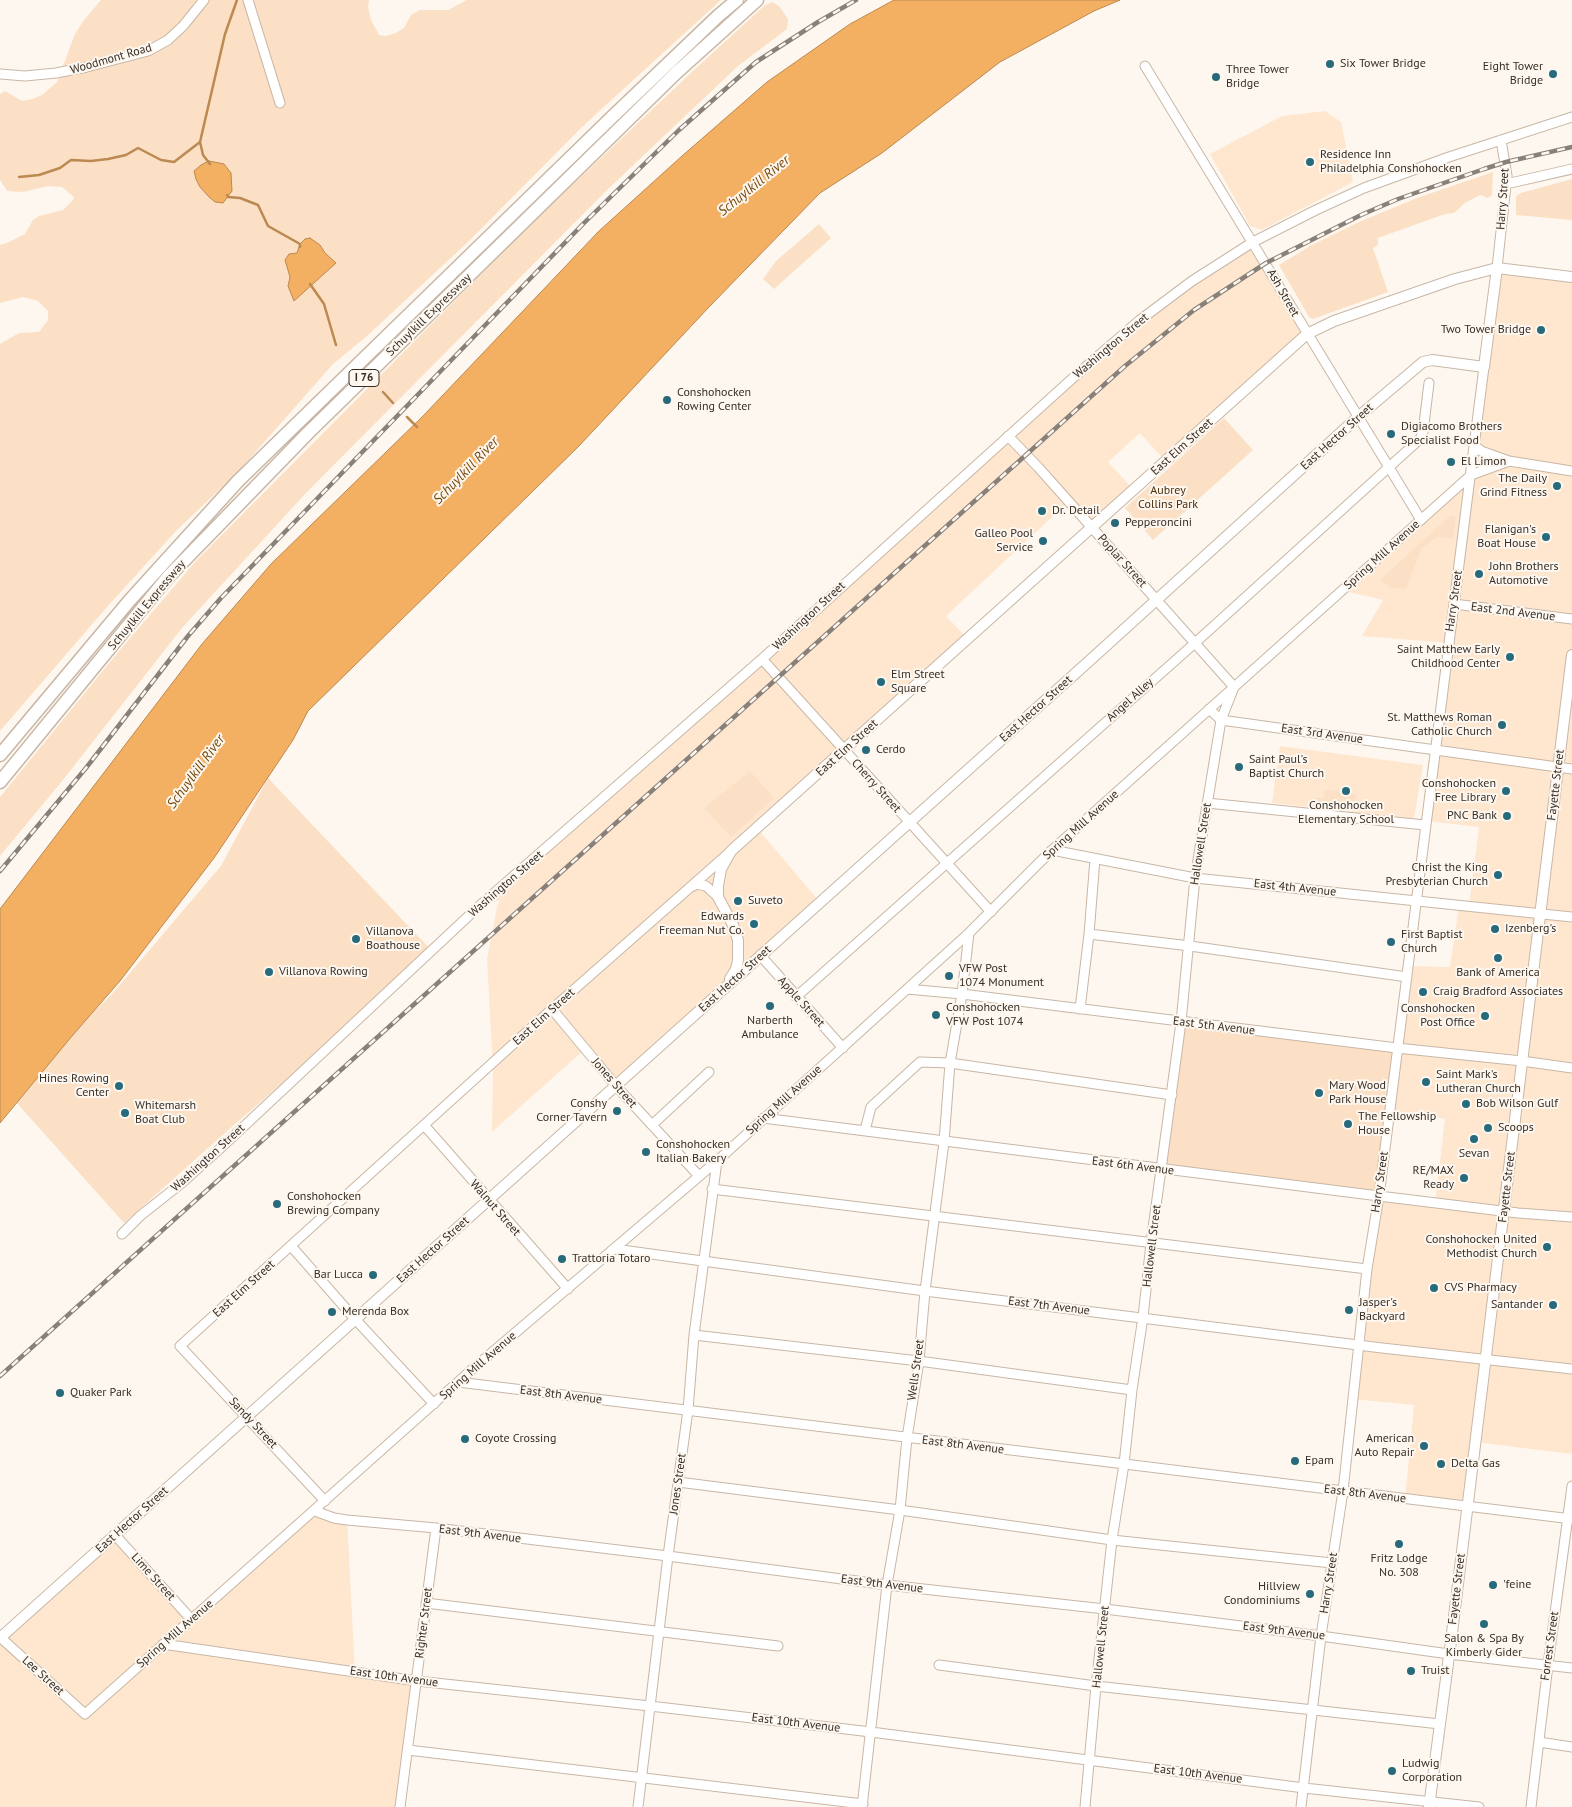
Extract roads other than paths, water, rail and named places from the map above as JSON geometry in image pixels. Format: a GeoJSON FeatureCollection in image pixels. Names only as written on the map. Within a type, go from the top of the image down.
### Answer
{"type":"FeatureCollection","features":[{"type":"Feature","properties":{"kind":"highway","name":"Schuylkill Expressway"},"geometry":{"type":"LineString","coordinates":[[0,755],[130,600],[238,481],[611,118],[737,0]]}},
{"type":"Feature","properties":{"kind":"highway","name":"Schuylkill Expressway"},"geometry":{"type":"LineString","coordinates":[[0,782],[168,577],[274,468],[676,73],[757,0]]}},
{"type":"Feature","properties":{"kind":"main road","name":"East Elm Street"},"geometry":{"type":"LineString","coordinates":[[731,851],[1307,334],[1334,322],[1455,279],[1497,268],[1572,278]]}},
{"type":"Feature","properties":{"kind":"main road","name":"Harry Street"},"geometry":{"type":"LineString","coordinates":[[1484,367],[1497,268]]}},
{"type":"Feature","properties":{"kind":"main road","name":"East Hector Street"},"geometry":{"type":"LineString","coordinates":[[0,1638],[1157,601],[1358,417],[1422,362],[1432,360],[1484,367]]}},
{"type":"Feature","properties":{"kind":"main road","name":"Fayette Street"},"geometry":{"type":"LineString","coordinates":[[1429,1804],[1572,655]]}},
{"type":"Feature","properties":{"kind":"main road"},"geometry":{"type":"LineString","coordinates":[[714,998],[732,977],[739,954],[736,932],[718,897],[721,869],[731,851]]}},
{"type":"Feature","properties":{"kind":"main road"},"geometry":{"type":"LineString","coordinates":[[738,940],[747,952],[760,955]]}},
{"type":"Feature","properties":{"kind":"street","name":"Woodmont Road"},"geometry":{"type":"LineString","coordinates":[[0,74],[25,76],[56,74],[148,51],[168,40],[183,26],[204,0]]}},
{"type":"Feature","properties":{"kind":"street"},"geometry":{"type":"LineString","coordinates":[[248,0],[280,103]]}},
{"type":"Feature","properties":{"kind":"street","name":"Ash Street"},"geometry":{"type":"LineString","coordinates":[[1145,66],[1421,520]]}},
{"type":"Feature","properties":{"kind":"street","name":"Washington Street"},"geometry":{"type":"LineString","coordinates":[[122,1234],[140,1216],[183,1182],[225,1144],[476,909],[762,659],[1008,436],[1140,320],[1192,281],[1253,242],[1364,188],[1572,117]]}},
{"type":"Feature","properties":{"kind":"street","name":"Harry Street"},"geometry":{"type":"LineString","coordinates":[[1497,268],[1507,176],[1501,140]]}},
{"type":"Feature","properties":{"kind":"street"},"geometry":{"type":"LineString","coordinates":[[1506,184],[1572,169]]}},
{"type":"Feature","properties":{"kind":"street","name":"Harry Street"},"geometry":{"type":"LineString","coordinates":[[1302,1807],[1321,1636],[1343,1491],[1367,1269],[1379,1196],[1484,367]]}},
{"type":"Feature","properties":{"kind":"street","name":"Angel Alley"},"geometry":{"type":"LineString","coordinates":[[796,997],[1195,643],[1420,439],[1423,432],[1429,383]]}},
{"type":"Feature","properties":{"kind":"street","name":"Poplar Street"},"geometry":{"type":"LineString","coordinates":[[1008,436],[1031,459],[1234,687]]}},
{"type":"Feature","properties":{"kind":"street"},"geometry":{"type":"LineString","coordinates":[[1474,445],[1482,451],[1509,461],[1572,471]]}},
{"type":"Feature","properties":{"kind":"street"},"geometry":{"type":"LineString","coordinates":[[1471,475],[1509,461]]}},
{"type":"Feature","properties":{"kind":"street","name":"Spring Mill Avenue"},"geometry":{"type":"LineString","coordinates":[[85,1714],[458,1382],[699,1176],[843,1048],[969,933],[1052,850],[1471,475]]}},
{"type":"Feature","properties":{"kind":"street","name":"East 2nd Avenue"},"geometry":{"type":"LineString","coordinates":[[1454,604],[1572,619]]}},
{"type":"Feature","properties":{"kind":"street","name":"Cherry Street"},"geometry":{"type":"LineString","coordinates":[[762,659],[991,912]]}},
{"type":"Feature","properties":{"kind":"street","name":"Hallowell Street"},"geometry":{"type":"LineString","coordinates":[[1085,1807],[1112,1540],[1124,1464],[1132,1390],[1144,1317],[1151,1243],[1172,1095],[1190,946],[1195,878],[1221,720],[1234,687]]}},
{"type":"Feature","properties":{"kind":"street"},"geometry":{"type":"LineString","coordinates":[[1209,710],[1221,720]]}},
{"type":"Feature","properties":{"kind":"street","name":"East 3rd Avenue"},"geometry":{"type":"LineString","coordinates":[[1221,720],[1572,769]]}},
{"type":"Feature","properties":{"kind":"street"},"geometry":{"type":"LineString","coordinates":[[1207,803],[1425,825]]}},
{"type":"Feature","properties":{"kind":"street","name":"East 4th Avenue"},"geometry":{"type":"LineString","coordinates":[[1052,850],[1195,878],[1572,918]]}},
{"type":"Feature","properties":{"kind":"street","name":"East Elm Street"},"geometry":{"type":"LineString","coordinates":[[180,1346],[552,1009],[731,851]]}},
{"type":"Feature","properties":{"kind":"street"},"geometry":{"type":"LineString","coordinates":[[1080,1009],[1095,859]]}},
{"type":"Feature","properties":{"kind":"street"},"geometry":{"type":"LineString","coordinates":[[685,891],[694,885],[701,884],[709,887],[718,897]]}},
{"type":"Feature","properties":{"kind":"street","name":"Wells Street"},"geometry":{"type":"LineString","coordinates":[[863,1805],[887,1585],[900,1510],[906,1438],[919,1361],[925,1290],[944,1142],[950,1064],[962,994],[969,933]]}},
{"type":"Feature","properties":{"kind":"street"},"geometry":{"type":"LineString","coordinates":[[1089,934],[1190,946],[1407,977]]}},
{"type":"Feature","properties":{"kind":"street","name":"Apple Street"},"geometry":{"type":"LineString","coordinates":[[760,955],[843,1048]]}},
{"type":"Feature","properties":{"kind":"street","name":"East 5th Avenue"},"geometry":{"type":"LineString","coordinates":[[907,989],[962,994],[1572,1068]]}},
{"type":"Feature","properties":{"kind":"street","name":"Jones Street"},"geometry":{"type":"LineString","coordinates":[[552,1009],[616,1086],[699,1176]]}},
{"type":"Feature","properties":{"kind":"street"},"geometry":{"type":"LineString","coordinates":[[865,1130],[871,1107],[920,1062],[950,1064],[1172,1095]]}},
{"type":"Feature","properties":{"kind":"street"},"geometry":{"type":"LineString","coordinates":[[652,1125],[709,1072]]}},
{"type":"Feature","properties":{"kind":"street","name":"East 6th Avenue"},"geometry":{"type":"LineString","coordinates":[[763,1118],[1162,1170],[1504,1211],[1572,1217]]}},
{"type":"Feature","properties":{"kind":"street","name":"Walnut Street"},"geometry":{"type":"LineString","coordinates":[[424,1125],[568,1289]]}},
{"type":"Feature","properties":{"kind":"street","name":"Jones Street"},"geometry":{"type":"LineString","coordinates":[[638,1807],[668,1556],[688,1410],[694,1335],[716,1161]]}},
{"type":"Feature","properties":{"kind":"street"},"geometry":{"type":"LineString","coordinates":[[712,1189],[1367,1269]]}},
{"type":"Feature","properties":{"kind":"street"},"geometry":{"type":"LineString","coordinates":[[291,1246],[355,1319],[434,1404]]}},
{"type":"Feature","properties":{"kind":"street","name":"East 7th Avenue"},"geometry":{"type":"LineString","coordinates":[[614,1249],[1359,1345],[1572,1369]]}},
{"type":"Feature","properties":{"kind":"street"},"geometry":{"type":"LineString","coordinates":[[694,1335],[919,1361],[1132,1390]]}},
{"type":"Feature","properties":{"kind":"street","name":"Sandy Street"},"geometry":{"type":"LineString","coordinates":[[180,1346],[325,1501]]}},
{"type":"Feature","properties":{"kind":"street","name":"East 8th Avenue"},"geometry":{"type":"LineString","coordinates":[[458,1382],[1570,1519]]}},
{"type":"Feature","properties":{"kind":"street"},"geometry":{"type":"LineString","coordinates":[[678,1482],[900,1510],[1112,1540],[1332,1563]]}},
{"type":"Feature","properties":{"kind":"street","name":"Forrest Street"},"geometry":{"type":"LineString","coordinates":[[1531,1807],[1548,1664],[1570,1519],[1572,1486]]}},
{"type":"Feature","properties":{"kind":"street","name":"East 9th Avenue"},"geometry":{"type":"LineString","coordinates":[[315,1511],[346,1520],[436,1528],[668,1556],[887,1585],[1105,1609],[1449,1654],[1572,1668]]}},
{"type":"Feature","properties":{"kind":"street","name":"Righter Street"},"geometry":{"type":"LineString","coordinates":[[400,1807],[436,1528]]}},
{"type":"Feature","properties":{"kind":"street","name":"Lime Street"},"geometry":{"type":"LineString","coordinates":[[115,1535],[191,1619]]}},
{"type":"Feature","properties":{"kind":"street"},"geometry":{"type":"LineString","coordinates":[[426,1603],[778,1646]]}},
{"type":"Feature","properties":{"kind":"street","name":"Lee Street"},"geometry":{"type":"LineString","coordinates":[[0,1638],[85,1714]]}},
{"type":"Feature","properties":{"kind":"street","name":"East 10th Avenue"},"geometry":{"type":"LineString","coordinates":[[163,1644],[416,1681],[871,1732],[1429,1804],[1479,1807]]}},
{"type":"Feature","properties":{"kind":"street"},"geometry":{"type":"LineString","coordinates":[[938,1664],[1096,1686],[1440,1724]]}},
{"type":"Feature","properties":{"kind":"street"},"geometry":{"type":"LineString","coordinates":[[1539,1742],[1572,1747]]}},
{"type":"Feature","properties":{"kind":"street"},"geometry":{"type":"LineString","coordinates":[[408,1750],[863,1805]]}},
{"type":"Feature","properties":{"kind":"water","name":"Schuylkill River"},"geometry":{"type":"Polygon","coordinates":[[[894,0],[1120,0],[1094,11],[1000,62],[882,153],[820,193],[709,307],[579,446],[308,711],[293,740],[214,858],[120,981],[0,1123],[0,909],[202,644],[271,564],[423,416],[599,231],[767,82],[850,24],[894,0]]]}},
{"type":"Feature","properties":{"kind":"water"},"geometry":{"type":"Polygon","coordinates":[[[209,161],[224,164],[231,173],[232,191],[223,203],[215,202],[209,197],[196,179],[194,171],[209,161]]]}},
{"type":"Feature","properties":{"kind":"water"},"geometry":{"type":"Polygon","coordinates":[[[310,238],[320,245],[325,253],[336,263],[294,301],[288,286],[290,277],[285,260],[289,254],[297,253],[300,244],[305,239],[310,238]]]}},
{"type":"Feature","properties":{"kind":"waterway"},"geometry":{"type":"LineString","coordinates":[[200,142],[225,34],[237,0]]}},
{"type":"Feature","properties":{"kind":"waterway"},"geometry":{"type":"LineString","coordinates":[[19,177],[39,175],[60,168],[71,160],[91,161],[108,159],[126,155],[138,148],[161,160],[174,162],[200,142],[203,155],[210,164]]}},
{"type":"Feature","properties":{"kind":"waterway"},"geometry":{"type":"LineString","coordinates":[[227,195],[228,197],[240,198],[258,205],[268,226],[300,244],[300,247]]}},
{"type":"Feature","properties":{"kind":"waterway"},"geometry":{"type":"LineString","coordinates":[[310,284],[324,304],[336,345]]}},
{"type":"Feature","properties":{"kind":"waterway"},"geometry":{"type":"LineString","coordinates":[[383,392],[393,403]]}},
{"type":"Feature","properties":{"kind":"waterway"},"geometry":{"type":"LineString","coordinates":[[407,417],[417,427]]}},
{"type":"Feature","properties":{"kind":"railway"},"geometry":{"type":"LineString","coordinates":[[0,871],[86,768],[188,636],[221,598],[584,223],[679,130],[756,62],[856,0]]}},
{"type":"Feature","properties":{"kind":"railway"},"geometry":{"type":"LineString","coordinates":[[0,1376],[1125,366],[1194,310],[1266,263],[1361,215],[1398,199],[1506,162],[1572,147]]}},
{"type":"Feature","properties":{"kind":"place","name":"Six Tower Bridge"},"geometry":{"type":"Point","coordinates":[1330,64]}},
{"type":"Feature","properties":{"kind":"place","name":"Eight Tower Bridge"},"geometry":{"type":"Point","coordinates":[1553,74]}},
{"type":"Feature","properties":{"kind":"place","name":"Three Tower Bridge"},"geometry":{"type":"Point","coordinates":[1216,77]}},
{"type":"Feature","properties":{"kind":"place","name":"Residence Inn Philadelphia Conshohocken"},"geometry":{"type":"Point","coordinates":[1310,162]}},
{"type":"Feature","properties":{"kind":"place","name":"Two Tower Bridge"},"geometry":{"type":"Point","coordinates":[1541,330]}},
{"type":"Feature","properties":{"kind":"place","name":"Conshohocken Rowing Center"},"geometry":{"type":"Point","coordinates":[667,400]}},
{"type":"Feature","properties":{"kind":"place","name":"Digiacomo Brothers Specialist Food"},"geometry":{"type":"Point","coordinates":[1391,434]}},
{"type":"Feature","properties":{"kind":"place","name":"El Limon"},"geometry":{"type":"Point","coordinates":[1451,462]}},
{"type":"Feature","properties":{"kind":"place","name":"The Daily Grind Fitness"},"geometry":{"type":"Point","coordinates":[1557,486]}},
{"type":"Feature","properties":{"kind":"place","name":"Dr. Detail"},"geometry":{"type":"Point","coordinates":[1042,511]}},
{"type":"Feature","properties":{"kind":"place","name":"Pepperoncini"},"geometry":{"type":"Point","coordinates":[1115,523]}},
{"type":"Feature","properties":{"kind":"place","name":"Flanigan's Boat House"},"geometry":{"type":"Point","coordinates":[1546,537]}},
{"type":"Feature","properties":{"kind":"place","name":"Galleo Pool Service"},"geometry":{"type":"Point","coordinates":[1043,541]}},
{"type":"Feature","properties":{"kind":"place","name":"John Brothers Automotive"},"geometry":{"type":"Point","coordinates":[1479,574]}},
{"type":"Feature","properties":{"kind":"place","name":"Saint Matthew Early Childhood Center"},"geometry":{"type":"Point","coordinates":[1510,657]}},
{"type":"Feature","properties":{"kind":"place","name":"Elm Street Square"},"geometry":{"type":"Point","coordinates":[881,682]}},
{"type":"Feature","properties":{"kind":"place","name":"St. Matthews Roman Catholic Church"},"geometry":{"type":"Point","coordinates":[1502,725]}},
{"type":"Feature","properties":{"kind":"place","name":"Cerdo"},"geometry":{"type":"Point","coordinates":[866,750]}},
{"type":"Feature","properties":{"kind":"place","name":"Saint Paul's Baptist Church"},"geometry":{"type":"Point","coordinates":[1239,767]}},
{"type":"Feature","properties":{"kind":"place","name":"Conshohocken Elementary School"},"geometry":{"type":"Point","coordinates":[1346,791]}},
{"type":"Feature","properties":{"kind":"place","name":"Conshohocken Free Library"},"geometry":{"type":"Point","coordinates":[1506,791]}},
{"type":"Feature","properties":{"kind":"place","name":"PNC Bank"},"geometry":{"type":"Point","coordinates":[1507,816]}},
{"type":"Feature","properties":{"kind":"place","name":"Christ the King Presbyterian Church"},"geometry":{"type":"Point","coordinates":[1498,875]}},
{"type":"Feature","properties":{"kind":"place","name":"Suveto"},"geometry":{"type":"Point","coordinates":[738,901]}},
{"type":"Feature","properties":{"kind":"place","name":"Edwards Freeman Nut Co."},"geometry":{"type":"Point","coordinates":[754,924]}},
{"type":"Feature","properties":{"kind":"place","name":"Izenberg's"},"geometry":{"type":"Point","coordinates":[1495,929]}},
{"type":"Feature","properties":{"kind":"place","name":"Villanova Boathouse"},"geometry":{"type":"Point","coordinates":[356,939]}},
{"type":"Feature","properties":{"kind":"place","name":"First Baptist Church"},"geometry":{"type":"Point","coordinates":[1391,942]}},
{"type":"Feature","properties":{"kind":"place","name":"Bank of America"},"geometry":{"type":"Point","coordinates":[1498,958]}},
{"type":"Feature","properties":{"kind":"place","name":"Villanova Rowing"},"geometry":{"type":"Point","coordinates":[269,972]}},
{"type":"Feature","properties":{"kind":"place","name":"VFW Post 1074 Monument"},"geometry":{"type":"Point","coordinates":[949,976]}},
{"type":"Feature","properties":{"kind":"place","name":"Craig Bradford Associates"},"geometry":{"type":"Point","coordinates":[1423,992]}},
{"type":"Feature","properties":{"kind":"place","name":"Narberth Ambulance"},"geometry":{"type":"Point","coordinates":[770,1006]}},
{"type":"Feature","properties":{"kind":"place","name":"Conshohocken VFW Post 1074"},"geometry":{"type":"Point","coordinates":[936,1015]}},
{"type":"Feature","properties":{"kind":"place","name":"Conshohocken Post Office"},"geometry":{"type":"Point","coordinates":[1485,1016]}},
{"type":"Feature","properties":{"kind":"place","name":"Saint Mark's Lutheran Church"},"geometry":{"type":"Point","coordinates":[1426,1082]}},
{"type":"Feature","properties":{"kind":"place","name":"Hines Rowing Center"},"geometry":{"type":"Point","coordinates":[119,1086]}},
{"type":"Feature","properties":{"kind":"place","name":"Mary Wood Park House"},"geometry":{"type":"Point","coordinates":[1319,1093]}},
{"type":"Feature","properties":{"kind":"place","name":"Bob Wilson Gulf"},"geometry":{"type":"Point","coordinates":[1466,1104]}},
{"type":"Feature","properties":{"kind":"place","name":"Conshy Corner Tavern"},"geometry":{"type":"Point","coordinates":[617,1111]}},
{"type":"Feature","properties":{"kind":"place","name":"Whitemarsh Boat Club"},"geometry":{"type":"Point","coordinates":[125,1113]}},
{"type":"Feature","properties":{"kind":"place","name":"The Fellowship House"},"geometry":{"type":"Point","coordinates":[1348,1124]}},
{"type":"Feature","properties":{"kind":"place","name":"Scoops"},"geometry":{"type":"Point","coordinates":[1488,1128]}},
{"type":"Feature","properties":{"kind":"place","name":"Sevan"},"geometry":{"type":"Point","coordinates":[1474,1139]}},
{"type":"Feature","properties":{"kind":"place","name":"Conshohocken Italian Bakery"},"geometry":{"type":"Point","coordinates":[646,1152]}},
{"type":"Feature","properties":{"kind":"place","name":"RE/MAX Ready"},"geometry":{"type":"Point","coordinates":[1464,1178]}},
{"type":"Feature","properties":{"kind":"place","name":"Conshohocken Brewing Company"},"geometry":{"type":"Point","coordinates":[277,1204]}},
{"type":"Feature","properties":{"kind":"place","name":"Conshohocken United Methodist Church"},"geometry":{"type":"Point","coordinates":[1547,1247]}},
{"type":"Feature","properties":{"kind":"place","name":"Trattoria Totaro"},"geometry":{"type":"Point","coordinates":[562,1259]}},
{"type":"Feature","properties":{"kind":"place","name":"Bar Lucca"},"geometry":{"type":"Point","coordinates":[373,1275]}},
{"type":"Feature","properties":{"kind":"place","name":"CVS Pharmacy"},"geometry":{"type":"Point","coordinates":[1434,1288]}},
{"type":"Feature","properties":{"kind":"place","name":"Santander"},"geometry":{"type":"Point","coordinates":[1553,1305]}},
{"type":"Feature","properties":{"kind":"place","name":"Jasper's Backyard"},"geometry":{"type":"Point","coordinates":[1349,1310]}},
{"type":"Feature","properties":{"kind":"place","name":"Merenda Box"},"geometry":{"type":"Point","coordinates":[332,1312]}},
{"type":"Feature","properties":{"kind":"place","name":"Quaker Park"},"geometry":{"type":"Point","coordinates":[60,1393]}},
{"type":"Feature","properties":{"kind":"place","name":"Coyote Crossing"},"geometry":{"type":"Point","coordinates":[465,1439]}},
{"type":"Feature","properties":{"kind":"place","name":"American Auto Repair"},"geometry":{"type":"Point","coordinates":[1424,1446]}},
{"type":"Feature","properties":{"kind":"place","name":"Epam"},"geometry":{"type":"Point","coordinates":[1295,1461]}},
{"type":"Feature","properties":{"kind":"place","name":"Delta Gas"},"geometry":{"type":"Point","coordinates":[1441,1464]}},
{"type":"Feature","properties":{"kind":"place","name":"Fritz Lodge No. 308"},"geometry":{"type":"Point","coordinates":[1399,1544]}},
{"type":"Feature","properties":{"kind":"place","name":"'feine"},"geometry":{"type":"Point","coordinates":[1493,1585]}},
{"type":"Feature","properties":{"kind":"place","name":"Hillview Condominiums"},"geometry":{"type":"Point","coordinates":[1310,1594]}},
{"type":"Feature","properties":{"kind":"place","name":"Salon & Spa By Kimberly Gider"},"geometry":{"type":"Point","coordinates":[1484,1624]}},
{"type":"Feature","properties":{"kind":"place","name":"Truist"},"geometry":{"type":"Point","coordinates":[1411,1671]}},
{"type":"Feature","properties":{"kind":"place","name":"Ludwig Corporation"},"geometry":{"type":"Point","coordinates":[1392,1771]}},
{"type":"Feature","properties":{"kind":"park label","name":"Aubrey Collins Park"},"geometry":{"type":"Point","coordinates":[1168,498]}}]}
